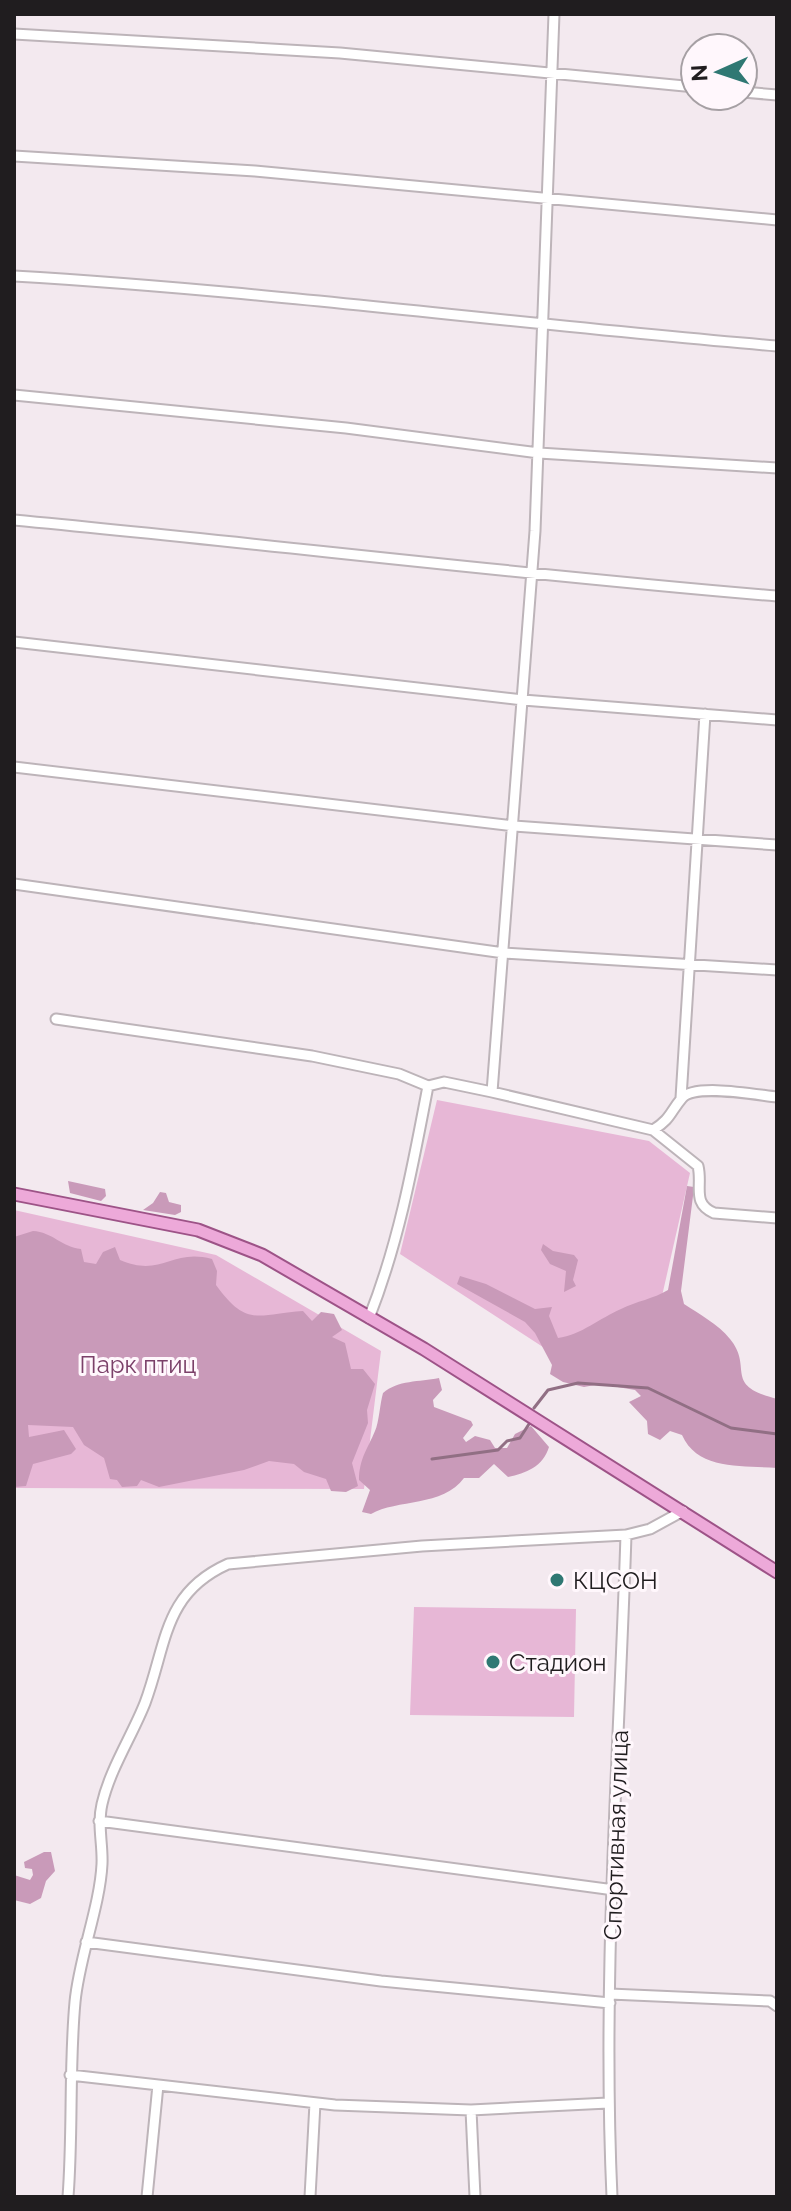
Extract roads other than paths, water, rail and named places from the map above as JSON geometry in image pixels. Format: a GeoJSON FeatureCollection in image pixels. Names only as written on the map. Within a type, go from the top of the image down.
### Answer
{"type":"FeatureCollection","features":[{"type":"Feature","properties":{"kind":"main road"},"geometry":{"type":"LineString","coordinates":[[14,1194],[150,1219],[225,1239],[262,1255],[555,1430],[777,1572]]}},
{"type":"Feature","properties":{"kind":"street"},"geometry":{"type":"LineString","coordinates":[[492,1092],[532,575],[554,14]]}},
{"type":"Feature","properties":{"kind":"street"},"geometry":{"type":"LineString","coordinates":[[14,34],[340,53],[679,86]]}},
{"type":"Feature","properties":{"kind":"street"},"geometry":{"type":"LineString","coordinates":[[14,156],[255,171],[777,220]]}},
{"type":"Feature","properties":{"kind":"street"},"geometry":{"type":"LineString","coordinates":[[14,276],[300,299],[544,326],[777,346]]}},
{"type":"Feature","properties":{"kind":"street"},"geometry":{"type":"LineString","coordinates":[[14,395],[346,428],[539,453],[777,468]]}},
{"type":"Feature","properties":{"kind":"street"},"geometry":{"type":"LineString","coordinates":[[14,520],[312,548],[532,575],[777,596]]}},
{"type":"Feature","properties":{"kind":"street"},"geometry":{"type":"LineString","coordinates":[[14,642],[523,700],[777,720]]}},
{"type":"Feature","properties":{"kind":"street"},"geometry":{"type":"LineString","coordinates":[[653,1130],[670,1119],[681,1098],[692,964],[705,714]]}},
{"type":"Feature","properties":{"kind":"street"},"geometry":{"type":"LineString","coordinates":[[14,767],[514,826],[777,845]]}},
{"type":"Feature","properties":{"kind":"street"},"geometry":{"type":"LineString","coordinates":[[14,884],[504,953],[777,970]]}},
{"type":"Feature","properties":{"kind":"street"},"geometry":{"type":"LineString","coordinates":[[56,1019],[312,1056],[399,1074],[428,1086],[444,1082],[653,1130],[698,1166],[699,1201],[704,1209],[714,1213],[777,1218]]}},
{"type":"Feature","properties":{"kind":"street"},"geometry":{"type":"LineString","coordinates":[[369,1318],[388,1271],[406,1207],[428,1086]]}},
{"type":"Feature","properties":{"kind":"street"},"geometry":{"type":"LineString","coordinates":[[681,1098],[703,1090],[777,1097]]}},
{"type":"Feature","properties":{"kind":"street"},"geometry":{"type":"LineString","coordinates":[[68,2197],[75,1999],[102,1865],[99,1821],[102,1800],[145,1702],[164,1636],[184,1593],[203,1575],[228,1564],[422,1546],[626,1535],[650,1529],[683,1511]]}},
{"type":"Feature","properties":{"kind":"street","name":"Спортивная улица"},"geometry":{"type":"LineString","coordinates":[[612,2197],[608,2103],[610,1998],[626,1535]]}},
{"type":"Feature","properties":{"kind":"street"},"geometry":{"type":"LineString","coordinates":[[99,1821],[614,1890]]}},
{"type":"Feature","properties":{"kind":"street"},"geometry":{"type":"LineString","coordinates":[[86,1942],[381,1981],[610,1998],[770,2001],[777,2006]]}},
{"type":"Feature","properties":{"kind":"street"},"geometry":{"type":"LineString","coordinates":[[70,2075],[315,2103],[471,2110],[608,2103]]}},
{"type":"Feature","properties":{"kind":"street"},"geometry":{"type":"LineString","coordinates":[[147,2197],[158,2085]]}},
{"type":"Feature","properties":{"kind":"street"},"geometry":{"type":"LineString","coordinates":[[310,2197],[315,2103]]}},
{"type":"Feature","properties":{"kind":"street"},"geometry":{"type":"LineString","coordinates":[[471,2110],[475,2197]]}},
{"type":"Feature","properties":{"kind":"waterway"},"geometry":{"type":"LineString","coordinates":[[534,1408],[548,1390],[578,1383],[648,1388],[731,1428],[777,1434]]}},
{"type":"Feature","properties":{"kind":"waterway"},"geometry":{"type":"LineString","coordinates":[[432,1459],[498,1450],[507,1441],[520,1438],[529,1424]]}},
{"type":"Feature","properties":{"kind":"place","name":"КЦСОН"},"geometry":{"type":"Point","coordinates":[557,1580]}},
{"type":"Feature","properties":{"kind":"place","name":"Стадион"},"geometry":{"type":"Point","coordinates":[493,1662]}},
{"type":"Feature","properties":{"kind":"park label","name":"Парк птиц"},"geometry":{"type":"Point","coordinates":[138,1364]}}]}
